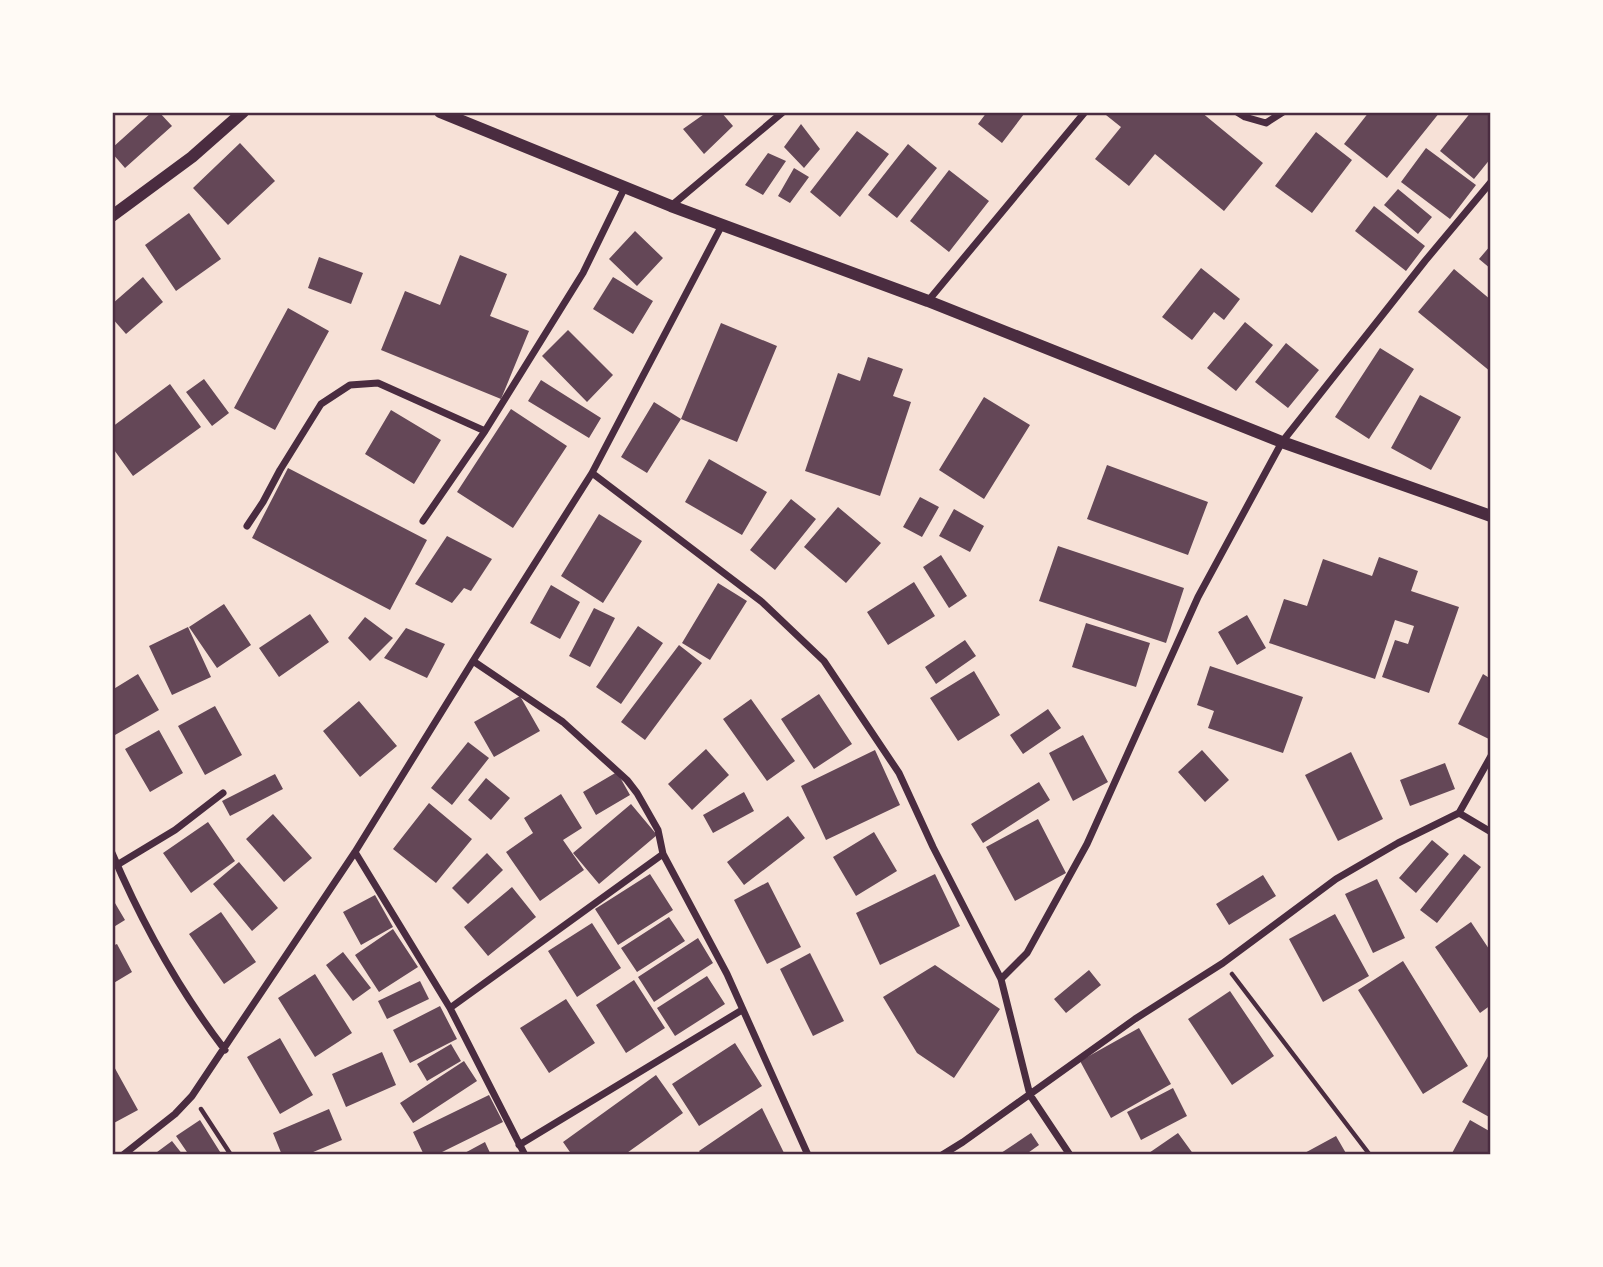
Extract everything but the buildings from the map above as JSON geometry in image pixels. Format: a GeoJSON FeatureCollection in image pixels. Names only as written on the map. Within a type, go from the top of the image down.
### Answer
{"type":"FeatureCollection","features":[{"type":"Feature","properties":{"kind":"street"},"geometry":{"type":"LineString","coordinates":[[112,216],[192,157],[243,112]]}},
{"type":"Feature","properties":{"kind":"street"},"geometry":{"type":"LineString","coordinates":[[440,112],[671,206],[928,301],[1282,442],[1491,516]]}},
{"type":"Feature","properties":{"kind":"street"},"geometry":{"type":"LineString","coordinates":[[671,206],[783,112]]}},
{"type":"Feature","properties":{"kind":"street"},"geometry":{"type":"LineString","coordinates":[[928,301],[1085,112]]}},
{"type":"Feature","properties":{"kind":"street"},"geometry":{"type":"LineString","coordinates":[[1237,112],[1245,117],[1266,122],[1283,112]]}},
{"type":"Feature","properties":{"kind":"street"},"geometry":{"type":"LineString","coordinates":[[1001,979],[1027,953],[1087,845],[1198,597],[1282,442],[1491,182]]}},
{"type":"Feature","properties":{"kind":"street"},"geometry":{"type":"LineString","coordinates":[[423,521],[485,431],[583,273],[625,187]]}},
{"type":"Feature","properties":{"kind":"street"},"geometry":{"type":"LineString","coordinates":[[123,1155],[175,1114],[192,1096],[355,852],[592,473],[722,225]]}},
{"type":"Feature","properties":{"kind":"street"},"geometry":{"type":"LineString","coordinates":[[247,526],[321,404],[350,385],[378,383],[485,431]]}},
{"type":"Feature","properties":{"kind":"street"},"geometry":{"type":"LineString","coordinates":[[592,473],[762,602],[824,661],[899,773],[933,847],[1001,979],[1030,1095],[1070,1155]]}},
{"type":"Feature","properties":{"kind":"street"},"geometry":{"type":"LineString","coordinates":[[472,661],[563,722],[627,780],[637,793],[657,830],[663,854],[700,921],[808,1155]]}},
{"type":"Feature","properties":{"kind":"street"},"geometry":{"type":"LineString","coordinates":[[942,1155],[1136,1019],[1223,962],[1336,879],[1398,843],[1459,813],[1491,755]]}},
{"type":"Feature","properties":{"kind":"street"},"geometry":{"type":"LineString","coordinates":[[117,864],[175,830],[223,793]]}},
{"type":"Feature","properties":{"kind":"street"},"geometry":{"type":"LineString","coordinates":[[1459,813],[1491,832]]}},
{"type":"Feature","properties":{"kind":"street"},"geometry":{"type":"LineString","coordinates":[[355,852],[450,1008],[525,1155]]}},
{"type":"Feature","properties":{"kind":"street"},"geometry":{"type":"LineString","coordinates":[[112,853],[176,979],[199,1017],[225,1050]]}},
{"type":"Feature","properties":{"kind":"street"},"geometry":{"type":"LineString","coordinates":[[450,1008],[663,854]]}},
{"type":"Feature","properties":{"kind":"street"},"geometry":{"type":"LineString","coordinates":[[519,1145],[742,1010]]}},
{"type":"Feature","properties":{"kind":"path"},"geometry":{"type":"LineString","coordinates":[[1223,962],[1370,1155]]}},
{"type":"Feature","properties":{"kind":"path"},"geometry":{"type":"LineString","coordinates":[[192,1096],[231,1155]]}}]}
